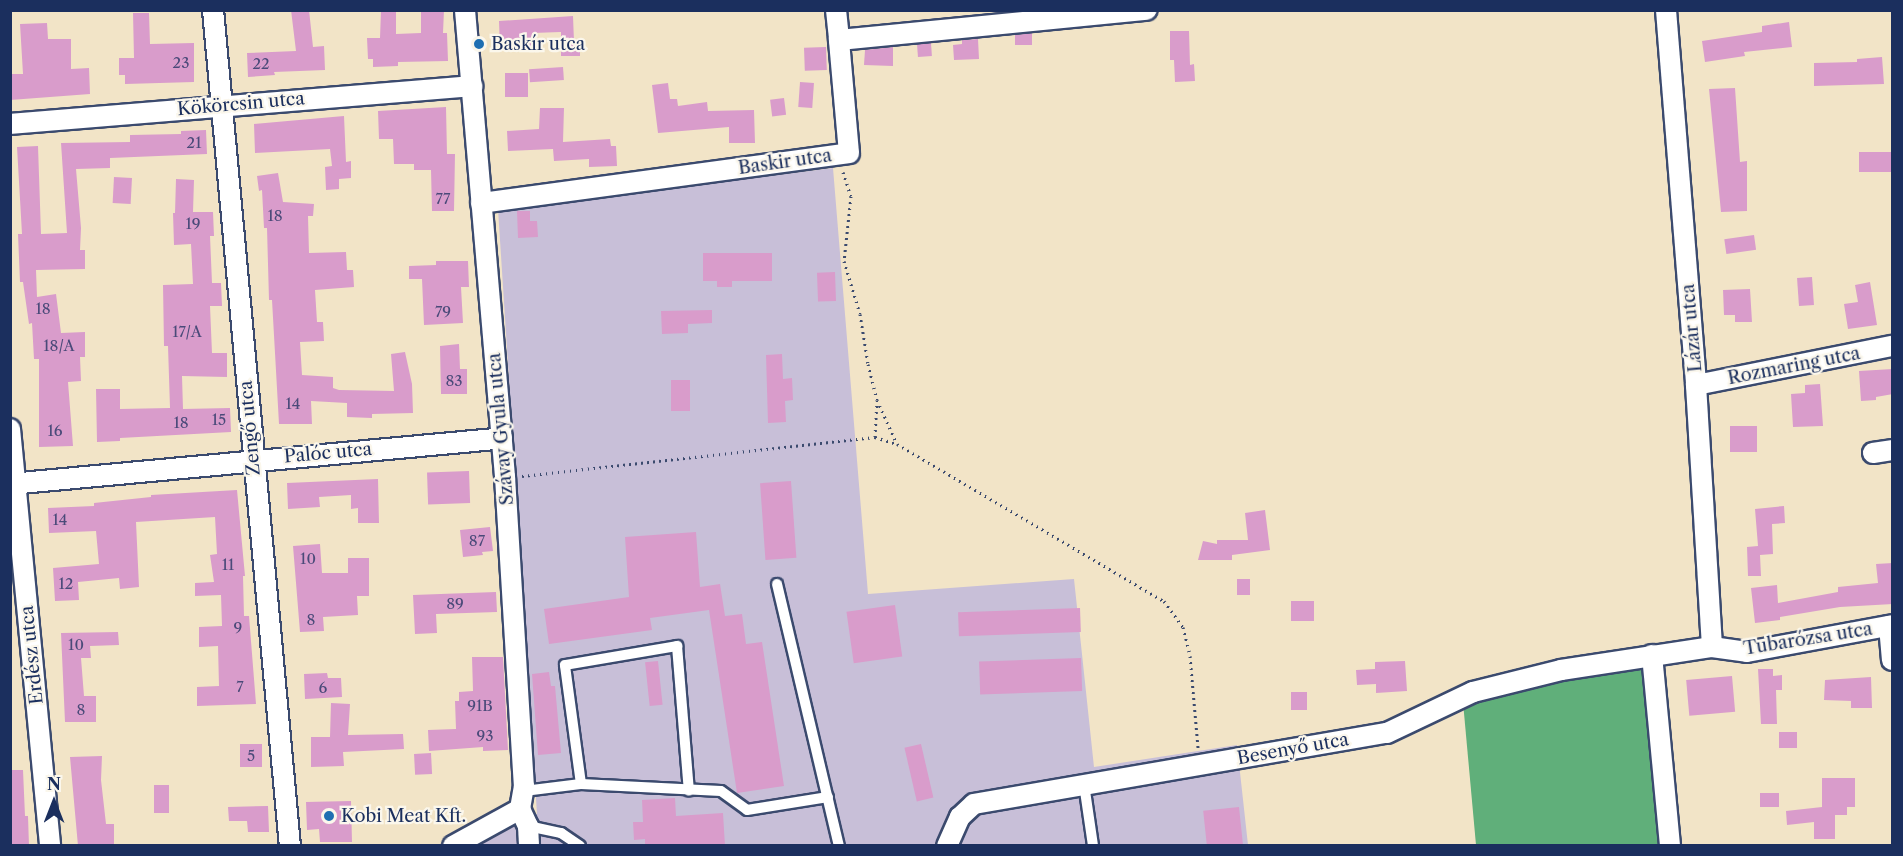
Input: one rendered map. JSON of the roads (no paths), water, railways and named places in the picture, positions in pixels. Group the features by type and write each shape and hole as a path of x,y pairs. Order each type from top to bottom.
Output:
{"street":[{"name":"Zengő utca","path":"213,10 290,846"},
{"name":"Szávay Gyula utca","path":"465,10 505,477 525,818"},
{"path":"836,10 839,40 1147,10"},
{"name":"Lázár utca","path":"1666,10 1696,385 1712,647"},
{"name":"Baskir utca","path":"481,203 849,153 839,40"},
{"name":"Kökörcsin utca","path":"10,124 472,86"},
{"name":"Rozmaring utca","path":"1696,385 1893,346"},
{"name":"Erdész utca","path":"10,429 13,483 50,846"},
{"name":"Palóc utca","path":"13,483 502,438"},
{"path":"1873,453 1893,450"},
{"path":"1891,626 1893,660"},
{"name":"Tubarózsa utca","path":"1652,656 1712,647 1747,652 1891,626"},
{"path":"1652,656 1670,846"},
{"name":"Besenyő utca","path":"947,846 960,816 974,804 1387,733 1473,692 1562,670 1652,656"},
{"path":"453,846 525,818"}],"lane":[{"path":"777,584 839,846"},
{"path":"581,784 565,665 677,646 689,791"},
{"path":"525,818 581,784 721,791 747,810 828,797"},
{"path":"1084,784 1093,846"},
{"path":"525,818 561,833 580,846"}],"place":[{"name":"Baskír utca","path":"479,44"},
{"name":"Kobi Meat Kft.","path":"329,816"}]}
